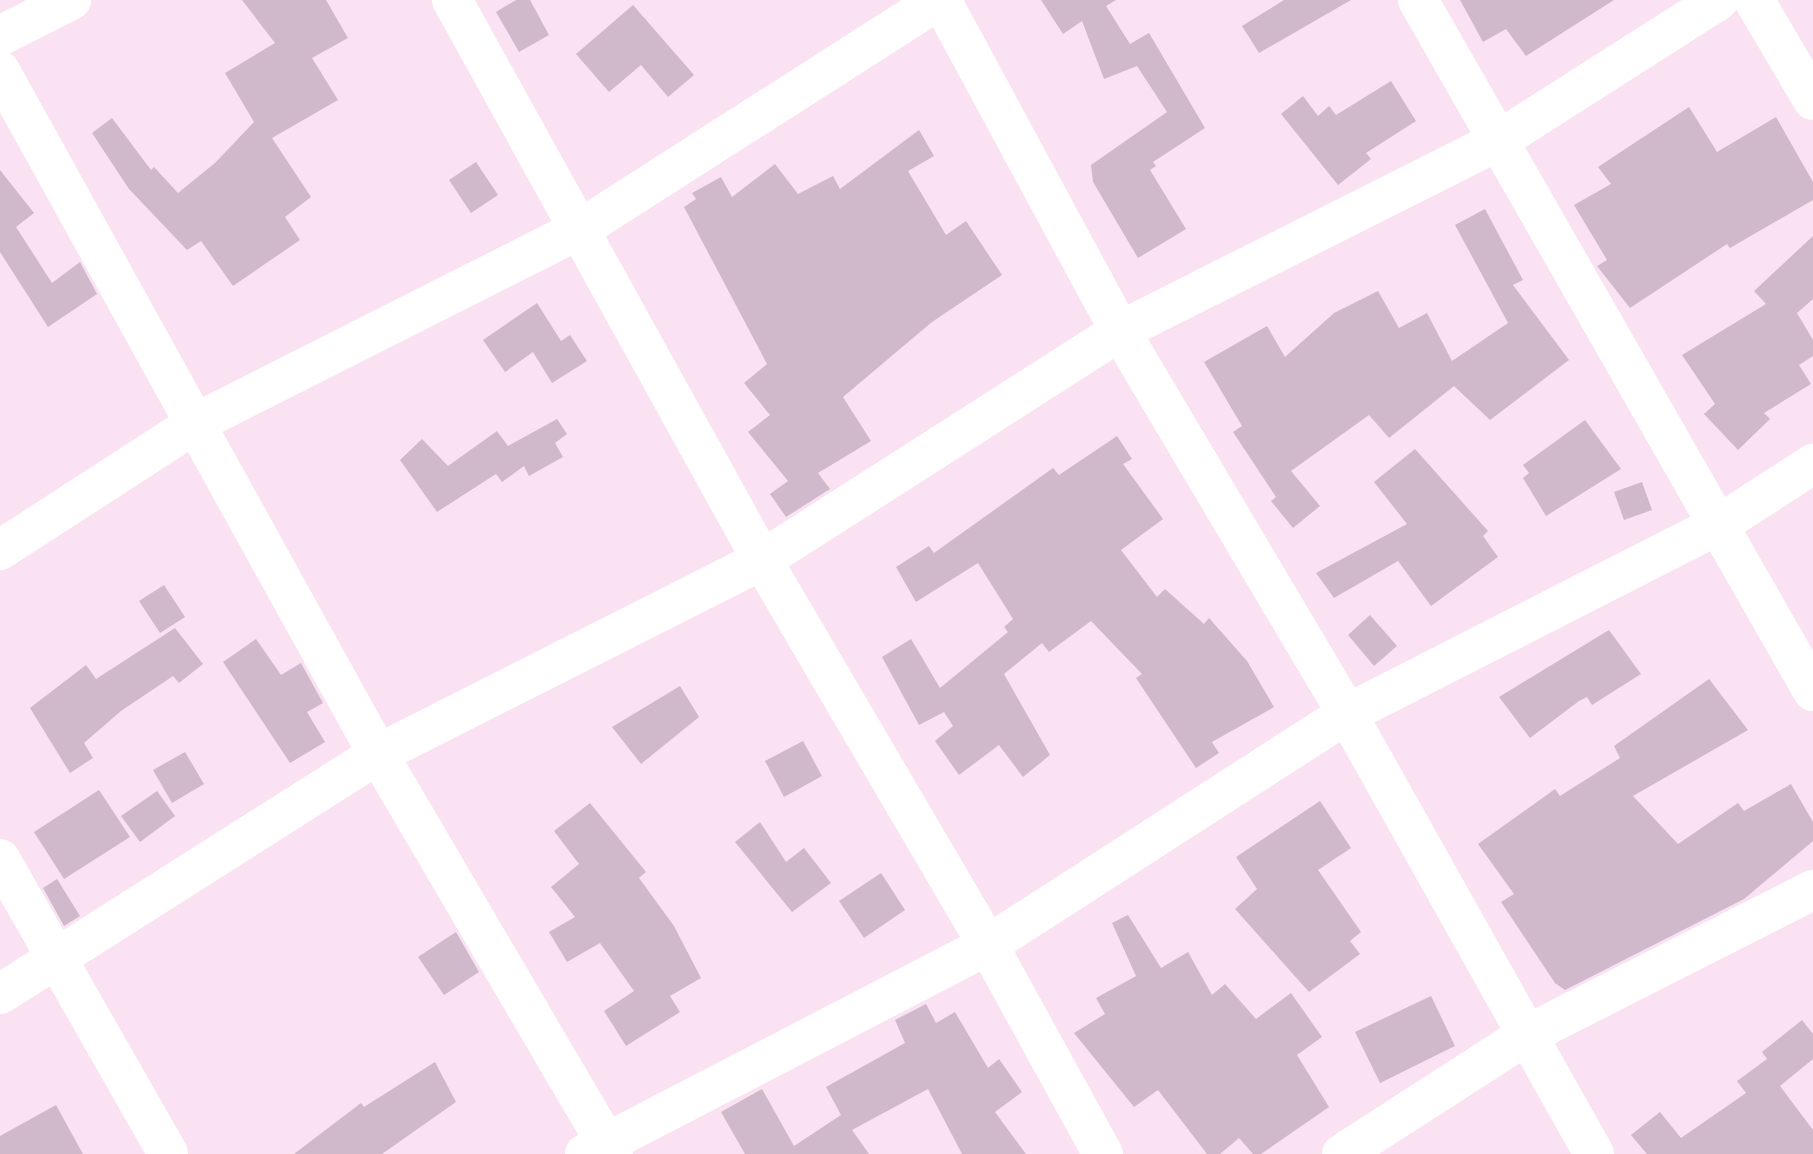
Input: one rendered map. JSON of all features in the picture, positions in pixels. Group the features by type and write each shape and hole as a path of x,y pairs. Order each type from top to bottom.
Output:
{"street":[{"path":"0,36 71,0"},
{"path":"452,0 582,228 762,560 988,945 1103,1154"},
{"path":"0,550 198,422 582,228 940,0 1120,331 1347,714 1525,1036 1594,1154"},
{"path":"1418,0 1496,142 1720,524 1813,691"},
{"path":"0,994 55,962 378,754 762,560 1120,331 1496,142 1719,0"},
{"path":"1754,0 1813,100"},
{"path":"0,71 198,422 378,754 601,1149 988,945 1347,714 1720,524 1813,464"},
{"path":"0,859 55,962 168,1154"},
{"path":"1342,1154 1525,1036 1813,890"}],"building":[{"path":"242,0 326,0 348,38 312,58 338,100 272,138 311,197 285,217 300,240 233,286 201,241 187,250 129,189 92,133 112,118 151,170 154,167 178,193 215,163 254,122 225,73 275,43"},
{"path":"516,0 530,0 549,35 519,52 496,12"},
{"path":"1041,0 1116,0 1106,6 1130,44 1149,33 1205,128 1153,162 1156,166 1150,170 1186,229 1138,258 1093,182 1091,165 1167,112 1137,66 1104,79 1082,21 1063,34"},
{"path":"1284,0 1351,0 1259,53 1242,26"},
{"path":"1460,0 1614,0 1526,56 1506,29 1483,42"},
{"path":"633,5 694,75 668,97 641,65 609,92 576,54"},
{"path":"1391,81 1416,121 1366,153 1371,159 1338,185 1281,114 1303,96 1318,116 1329,106 1336,115"},
{"path":"1689,107 1717,152 1776,117 1813,182 1813,200 1730,248 1727,244 1630,308 1597,266 1607,260 1574,205 1611,184 1598,167"},
{"path":"919,130 934,156 908,171 946,235 966,221 1002,275 932,322 843,397 871,441 818,473 830,489 786,517 770,494 788,481 748,432 770,415 744,383 767,364 684,207 696,199 692,193 721,177 732,197 775,164 798,194 833,176 840,189"},
{"path":"476,162 498,195 471,213 449,180"},
{"path":"0,170 34,213 16,227 52,283 80,262 97,294 48,327 0,252"},
{"path":"1485,209 1523,280 1513,285 1569,360 1490,420 1454,386 1389,438 1369,415 1291,471 1320,506 1293,528 1271,501 1276,497 1233,432 1242,426 1204,362 1267,326 1285,357 1334,313 1378,291 1399,328 1427,313 1452,361 1508,323 1455,225"},
{"path":"1813,236 1813,299 1797,313 1813,340 1813,356 1799,365 1811,384 1764,413 1770,419 1738,450 1704,414 1715,404 1682,355 1766,304 1754,291"},
{"path":"537,303 561,341 570,335 587,361 552,383 533,352 505,372 483,340"},
{"path":"557,419 567,434 555,443 563,457 529,476 524,466 502,482 496,474 437,512 400,460 422,439 448,466 497,431 508,446"},
{"path":"1585,420 1621,469 1546,516 1523,478 1529,473 1523,465"},
{"path":"1117,436 1132,459 1123,464 1163,519 1121,550 1157,597 1165,589 1204,624 1209,618 1247,661 1274,707 1212,742 1219,753 1196,768 1136,678 1142,674 1091,621 1049,652 1042,643 1004,674 1050,755 1023,777 999,745 959,775 935,741 953,726 944,712 919,725 882,657 911,639 940,688 1008,632 1004,627 1013,619 978,563 916,602 896,567 929,546 934,553 1053,468 1059,475"},
{"path":"1415,449 1488,531 1483,536 1498,557 1431,606 1398,561 1334,598 1316,573 1407,524 1374,482"},
{"path":"1642,482 1652,510 1624,520 1614,492"},
{"path":"164,585 185,617 160,633 139,601"},
{"path":"1370,615 1397,646 1374,666 1348,635"},
{"path":"175,628 203,664 179,683 173,676 121,711 84,743 93,758 70,773 30,708 86,665 96,679"},
{"path":"1609,630 1641,674 1592,705 1587,697 1579,701 1530,738 1499,697"},
{"path":"256,639 281,675 301,663 323,703 307,712 325,742 290,763 223,662"},
{"path":"1709,679 1748,730 1633,796 1678,844 1738,803 1744,811 1791,784 1813,822 1813,841 1744,899 1565,990 1555,983 1501,902 1514,894 1478,844 1555,789 1560,796 1620,758 1614,746"},
{"path":"680,686 699,717 641,764 612,727"},
{"path":"803,741 822,776 784,797 765,761"},
{"path":"185,752 204,784 172,803 153,770"},
{"path":"99,790 130,837 64,879 34,832"},
{"path":"157,791 175,816 140,842 121,816"},
{"path":"1320,801 1351,848 1318,870 1361,932 1350,941 1360,954 1309,992 1235,909 1257,889 1236,857"},
{"path":"590,803 646,872 639,878 674,926 701,978 670,996 680,1012 626,1046 604,1011 634,991 600,943 567,962 549,932 575,917 551,887 579,864 554,831"},
{"path":"760,822 786,862 804,848 831,883 792,912 735,842"},
{"path":"881,873 905,910 864,938 839,901"},
{"path":"57,879 80,916 64,926 43,888"},
{"path":"1128,915 1161,968 1188,952 1212,995 1225,984 1256,1019 1291,993 1322,1037 1297,1055 1329,1107 1261,1154 1253,1154 1239,1138 1220,1154 1207,1154 1158,1090 1134,1107 1074,1033 1105,1014 1096,998 1136,976 1112,923"},
{"path":"456,932 479,972 444,995 418,957"},
{"path":"1431,996 1455,1046 1380,1083 1355,1032"},
{"path":"926,1004 936,1023 955,1012 988,1068 999,1059 1022,1092 995,1112 1026,1154 962,1154 928,1089 852,1130 869,1154 745,1154 721,1112 762,1089 794,1146 841,1115 826,1087 905,1043 895,1020"},
{"path":"1802,1020 1813,1034 1813,1059 1780,1086 1813,1130 1813,1154 1647,1154 1631,1135 1660,1112 1681,1138 1746,1093 1737,1081 1767,1059 1762,1052"},
{"path":"435,1062 456,1102 382,1154 294,1154 361,1103 364,1107"},
{"path":"56,1105 83,1154 0,1154 0,1136"}]}
